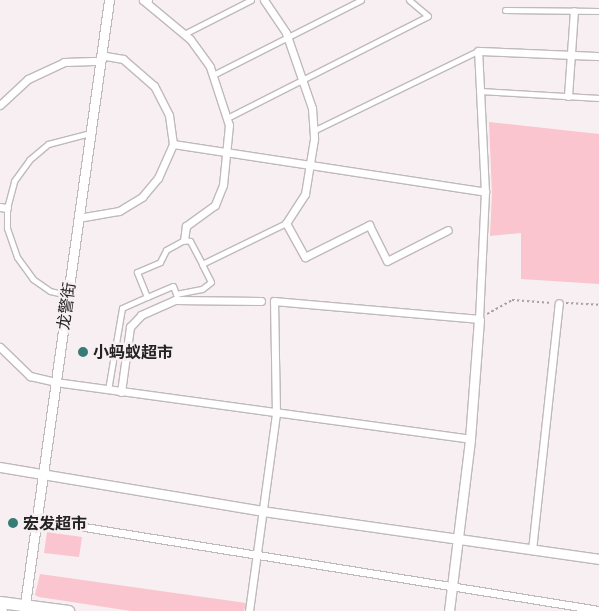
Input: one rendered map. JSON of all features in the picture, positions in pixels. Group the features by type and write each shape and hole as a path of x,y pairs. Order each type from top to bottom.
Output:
{"main road":[{"path":"0,602 23,608 68,611"}],"street":[{"name":"龙警街","path":"23,608 109,0"},
{"path":"148,0 143,0 184,34 213,76 227,118 228,152 223,185 215,205 186,226 184,240"},
{"path":"184,34 251,0"},
{"path":"202,264 286,223 305,194 313,131 312,108 304,79 288,38 264,0"},
{"path":"213,76 361,0"},
{"path":"227,118 428,16 409,0"},
{"path":"505,10 599,11"},
{"path":"568,96 574,11"},
{"path":"313,131 478,51 599,56"},
{"path":"449,611 470,439 479,319 485,192 478,51"},
{"path":"0,105 28,79 64,62 101,58 123,60 154,86 170,115 173,144 158,178 142,197 119,211 78,218"},
{"path":"480,91 599,98"},
{"path":"67,295 50,291 33,279 17,257 7,228 4,207 14,181 29,160 48,144 90,133"},
{"path":"173,144 485,192"},
{"path":"286,223 305,257 369,225 387,261 448,230"},
{"path":"108,390 122,308 173,286 176,294 202,289 211,282 190,241 184,240 166,250 160,262 137,272 147,297"},
{"path":"121,392 130,327 141,314 175,300 261,301"},
{"path":"249,611 276,414 274,300 479,319"},
{"path":"532,550 559,303"},
{"path":"0,347 30,376 55,382 276,414 470,439"},
{"path":"0,466 262,511 599,559"},
{"path":"35,519 599,610"}],"path":[{"path":"479,319 512,300 599,305"}],"shaded area":[{"path":"489,122 599,134 599,284 521,279 521,233 490,236 492,194"},
{"path":"47,532 82,537 79,557 44,553"},
{"path":"40,574 246,603 244,611 131,611 39,597 35,595"}],"place":[{"name":"小蚂蚁超市","path":"83,352"},
{"name":"宏发超市","path":"13,523"}]}
